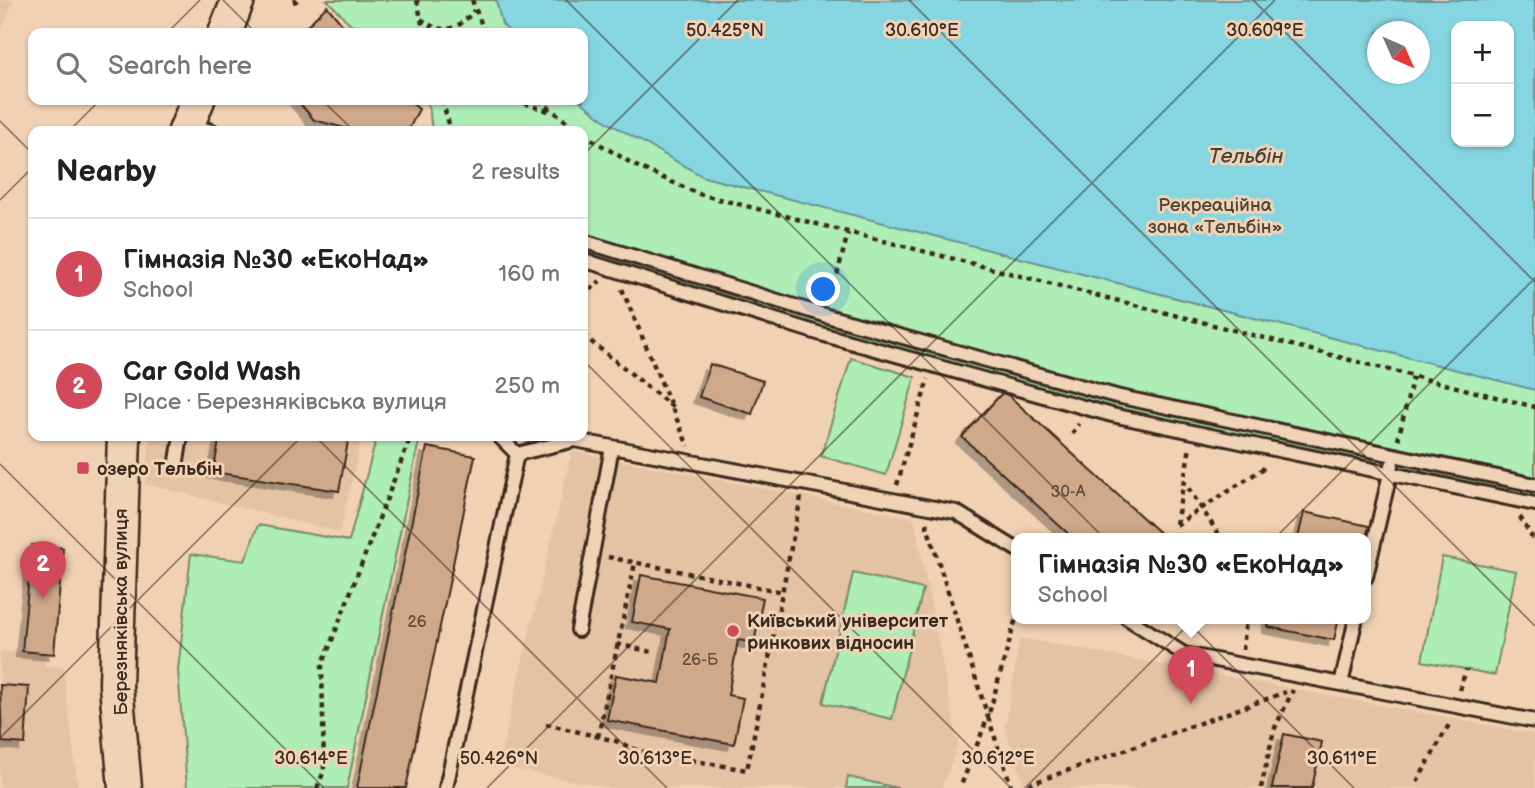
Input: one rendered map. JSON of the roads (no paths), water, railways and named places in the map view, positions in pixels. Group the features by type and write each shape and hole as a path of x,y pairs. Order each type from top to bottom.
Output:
{"street":[{"path":"227,28 238,0"},
{"name":"Березняківська вулиця","path":"124,441 116,685 125,788"}],"lane":[{"path":"588,243 827,316 1116,396 1535,485"},
{"path":"588,262 821,334 1112,415 1535,504"},
{"path":"177,461 180,441"},
{"path":"504,441 517,454"},
{"path":"517,454 571,441"},
{"path":"580,441 956,512 1011,546"},
{"path":"578,630 612,447"},
{"path":"446,788 517,454"},
{"path":"1371,555 1394,455"},
{"path":"1136,624 1184,654 1535,721"},
{"path":"1341,684 1355,624"}],"water":[{"name":"Тельбін","path":"496,0 1535,0 1535,390 704,177 607,122 585,105 588,105 588,28 506,28"}],"place":[{"name":"озеро Тельбін","path":"83,468"},
{"name":"Car Gold Wash","path":"43,599"},
{"name":"Київський університет ринкових відносин","path":"733,631"},
{"name":"Гімназія №30 «ЕкоНад»","path":"1191,704"}],"park label":[{"name":"Рекреаційна зона «Тельбін»","path":"1215,215"}]}
